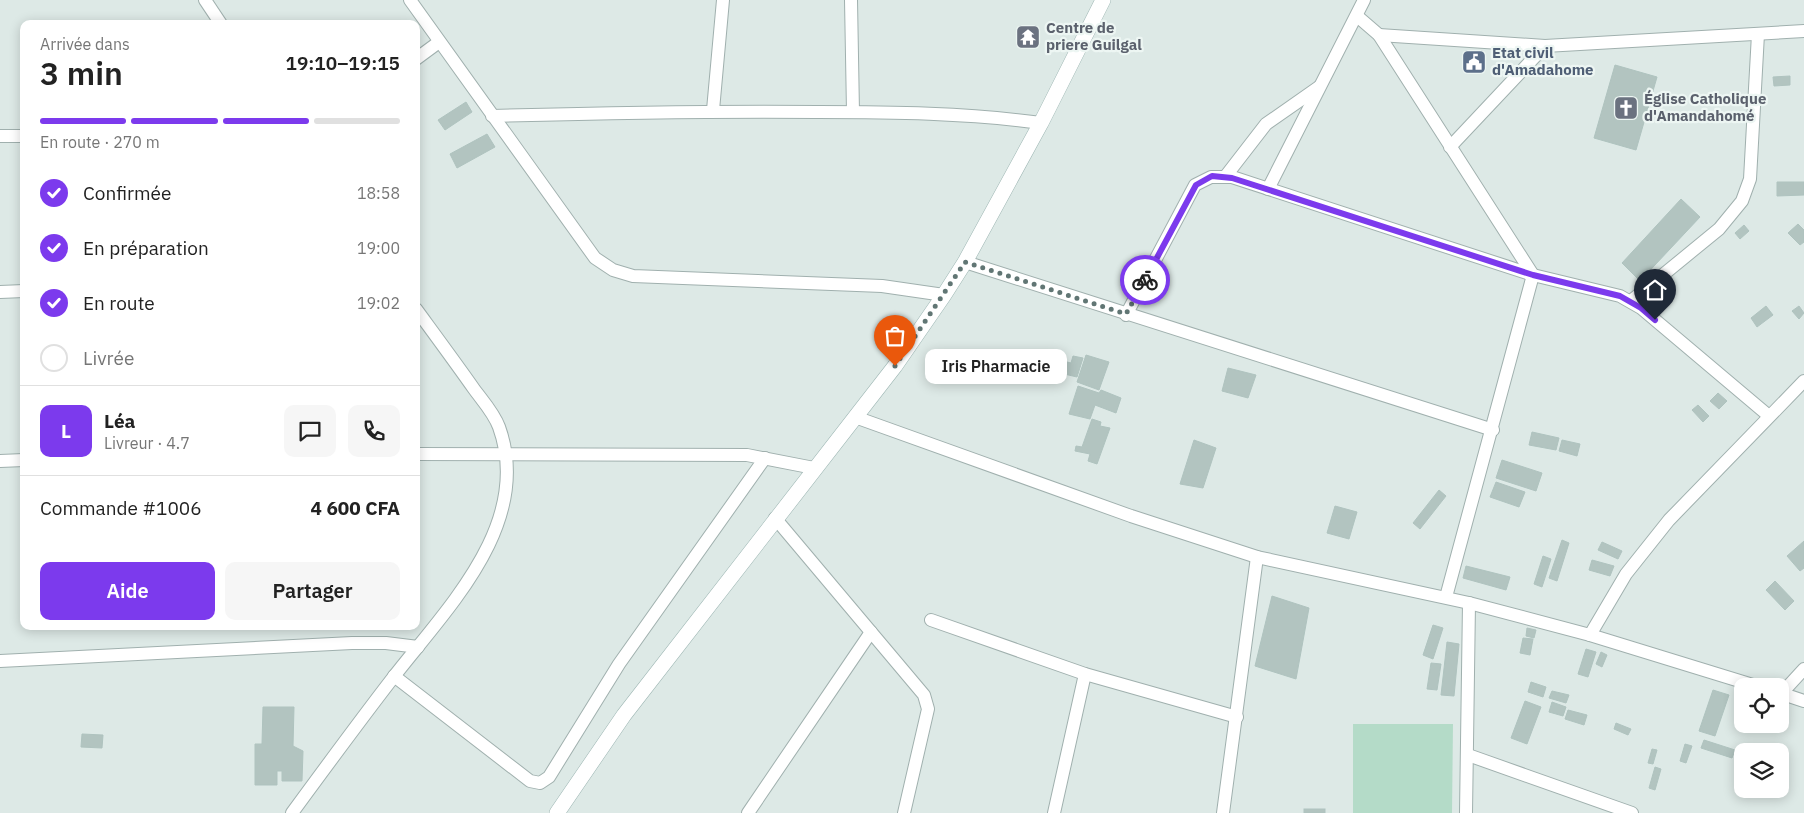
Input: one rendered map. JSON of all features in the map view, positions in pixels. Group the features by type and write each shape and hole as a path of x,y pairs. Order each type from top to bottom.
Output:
{"street":[{"path":"205,0 218,20"},
{"path":"410,0 594,258 613,270 633,276 882,286 944,295"},
{"path":"713,110 723,0"},
{"path":"851,0 853,112"},
{"path":"557,813 624,716 775,518 895,366 944,295 965,262 1041,123 1103,0"},
{"path":"1268,189 1364,0"},
{"path":"1357,16 1379,35 1533,275 1493,430 1446,597"},
{"path":"1379,35 1546,46 1804,31"},
{"path":"1631,302 1719,229 1742,201 1750,179 1758,34"},
{"path":"420,56 439,42"},
{"path":"1450,148 1546,46"},
{"path":"1225,177 1266,124 1321,86"},
{"path":"492,116 713,110 989,116 1041,123"},
{"path":"0,136 20,136"},
{"path":"1126,314 1196,185 1212,176 1225,177 1268,189 1533,275 1620,296 1631,302 1768,416"},
{"path":"965,262 1493,430"},
{"path":"0,292 20,291"},
{"path":"292,813 394,676 457,596 480,561 494,535 503,505 506,454 498,425 420,315"},
{"path":"1590,635 1626,574 1669,520 1804,381"},
{"path":"855,417 1131,516 1257,557 1446,597 1590,635 1734,679"},
{"path":"420,454 747,455 814,468"},
{"path":"394,676 530,781 540,782 548,777 619,664 765,458"},
{"path":"0,460 20,460"},
{"path":"775,518 924,695 928,709 904,813"},
{"path":"1223,813 1257,557"},
{"path":"1466,813 1469,603"},
{"path":"931,620 1085,674 1237,717"},
{"path":"748,813 872,632"},
{"path":"0,661 352,643 386,642 418,647"},
{"path":"1789,685 1804,669"},
{"path":"1054,813 1085,674"},
{"path":"1789,696 1804,701"},
{"path":"1468,755 1632,813"}],"green space":[{"path":"1353,724 1453,724 1452,813 1353,813"}],"building":[{"name":"Église Catholique d'Amandahomé","path":"1615,65 1657,77 1636,150 1594,138"},
{"path":"1790,76 1790,85 1774,86 1773,77"},
{"path":"466,102 472,112 445,130 438,120"},
{"path":"487,134 495,147 457,168 450,154"},
{"path":"1777,182 1804,182 1804,195 1777,196"},
{"path":"1681,199 1700,217 1640,281 1622,263"},
{"path":"1798,224 1804,230 1804,242 1800,245 1788,233"},
{"path":"1744,225 1749,231 1740,239 1735,233"},
{"path":"1766,306 1773,315 1757,327 1751,318"},
{"path":"1799,306 1804,313 1799,319 1792,311"},
{"path":"1086,355 1109,362 1099,390 1077,382"},
{"path":"1073,356 1083,358 1077,377 1060,373 1063,361 1071,363"},
{"path":"1228,368 1256,375 1248,398 1222,391"},
{"path":"1078,386 1099,393 1101,390 1121,398 1116,413 1095,405 1090,419 1069,414"},
{"path":"1718,393 1727,401 1719,409 1710,401"},
{"path":"1698,405 1709,416 1703,422 1692,410"},
{"path":"1092,419 1101,422 1100,426 1110,428 1097,464 1088,461 1090,454 1075,451 1076,446 1082,447"},
{"path":"1532,432 1559,438 1556,450 1529,445"},
{"path":"1194,440 1216,448 1203,488 1180,484"},
{"path":"1562,440 1580,444 1577,456 1559,451"},
{"path":"1502,460 1542,473 1536,491 1496,478"},
{"path":"1496,482 1525,492 1519,507 1490,497"},
{"path":"1439,490 1446,496 1420,529 1413,523"},
{"path":"1335,506 1357,512 1349,539 1327,533"},
{"path":"1562,540 1569,543 1557,581 1549,578"},
{"path":"1804,541 1804,568 1800,571 1787,556"},
{"path":"1602,542 1622,551 1618,559 1598,550"},
{"path":"1543,556 1551,559 1542,587 1534,584"},
{"path":"1592,560 1614,566 1610,576 1589,570"},
{"path":"1466,566 1510,577 1506,590 1463,578"},
{"path":"1775,581 1794,601 1785,610 1766,590"},
{"path":"1272,596 1309,608 1296,679 1255,666"},
{"path":"1433,625 1443,628 1433,659 1423,655"},
{"path":"1527,628 1536,630 1534,638 1526,636"},
{"path":"1523,638 1533,639 1530,655 1520,653"},
{"path":"1447,642 1459,644 1454,696 1441,695"},
{"path":"1586,649 1596,652 1588,677 1578,674"},
{"path":"1601,652 1607,655 1602,667 1596,664"},
{"path":"1431,663 1441,664 1437,690 1427,689"},
{"path":"1531,682 1546,687 1543,697 1528,692"},
{"path":"1713,690 1729,695 1715,736 1699,731"},
{"path":"1552,691 1569,695 1566,703 1549,698"},
{"path":"1525,701 1541,707 1527,744 1511,738"},
{"path":"1552,702 1566,707 1563,716 1549,712"},
{"path":"263,707 294,707 293,746 303,751 302,781 282,781 282,771 277,771 277,785 255,785 255,744 262,744"},
{"path":"1568,710 1587,715 1584,725 1565,719"},
{"path":"1616,723 1631,729 1628,735 1614,729"},
{"path":"82,734 103,735 102,748 81,747"},
{"path":"1704,740 1734,750 1734,753 1732,758 1701,748"},
{"path":"1685,744 1692,746 1686,763 1680,761"},
{"path":"1652,749 1657,750 1653,764 1648,763"},
{"path":"1655,767 1661,769 1655,790 1649,788"},
{"path":"1304,809 1325,809 1325,813 1304,813"}],"way so far":[{"path":"895,366 965,262 1126,314 1145,280"}],"place":[{"name":"Centre de priere Guilgal","path":"1028,37"},
{"name":"Etat civil d'Amadahome","path":"1474,62"},
{"name":"Église Catholique d'Amandahomé","path":"1626,108"},
{"name":"Iris Pharmacie","path":"895,366"}],"route":[{"path":"1145,280 1196,185 1212,176 1232,178 1533,275 1620,296 1641,308 1655,320"}]}
